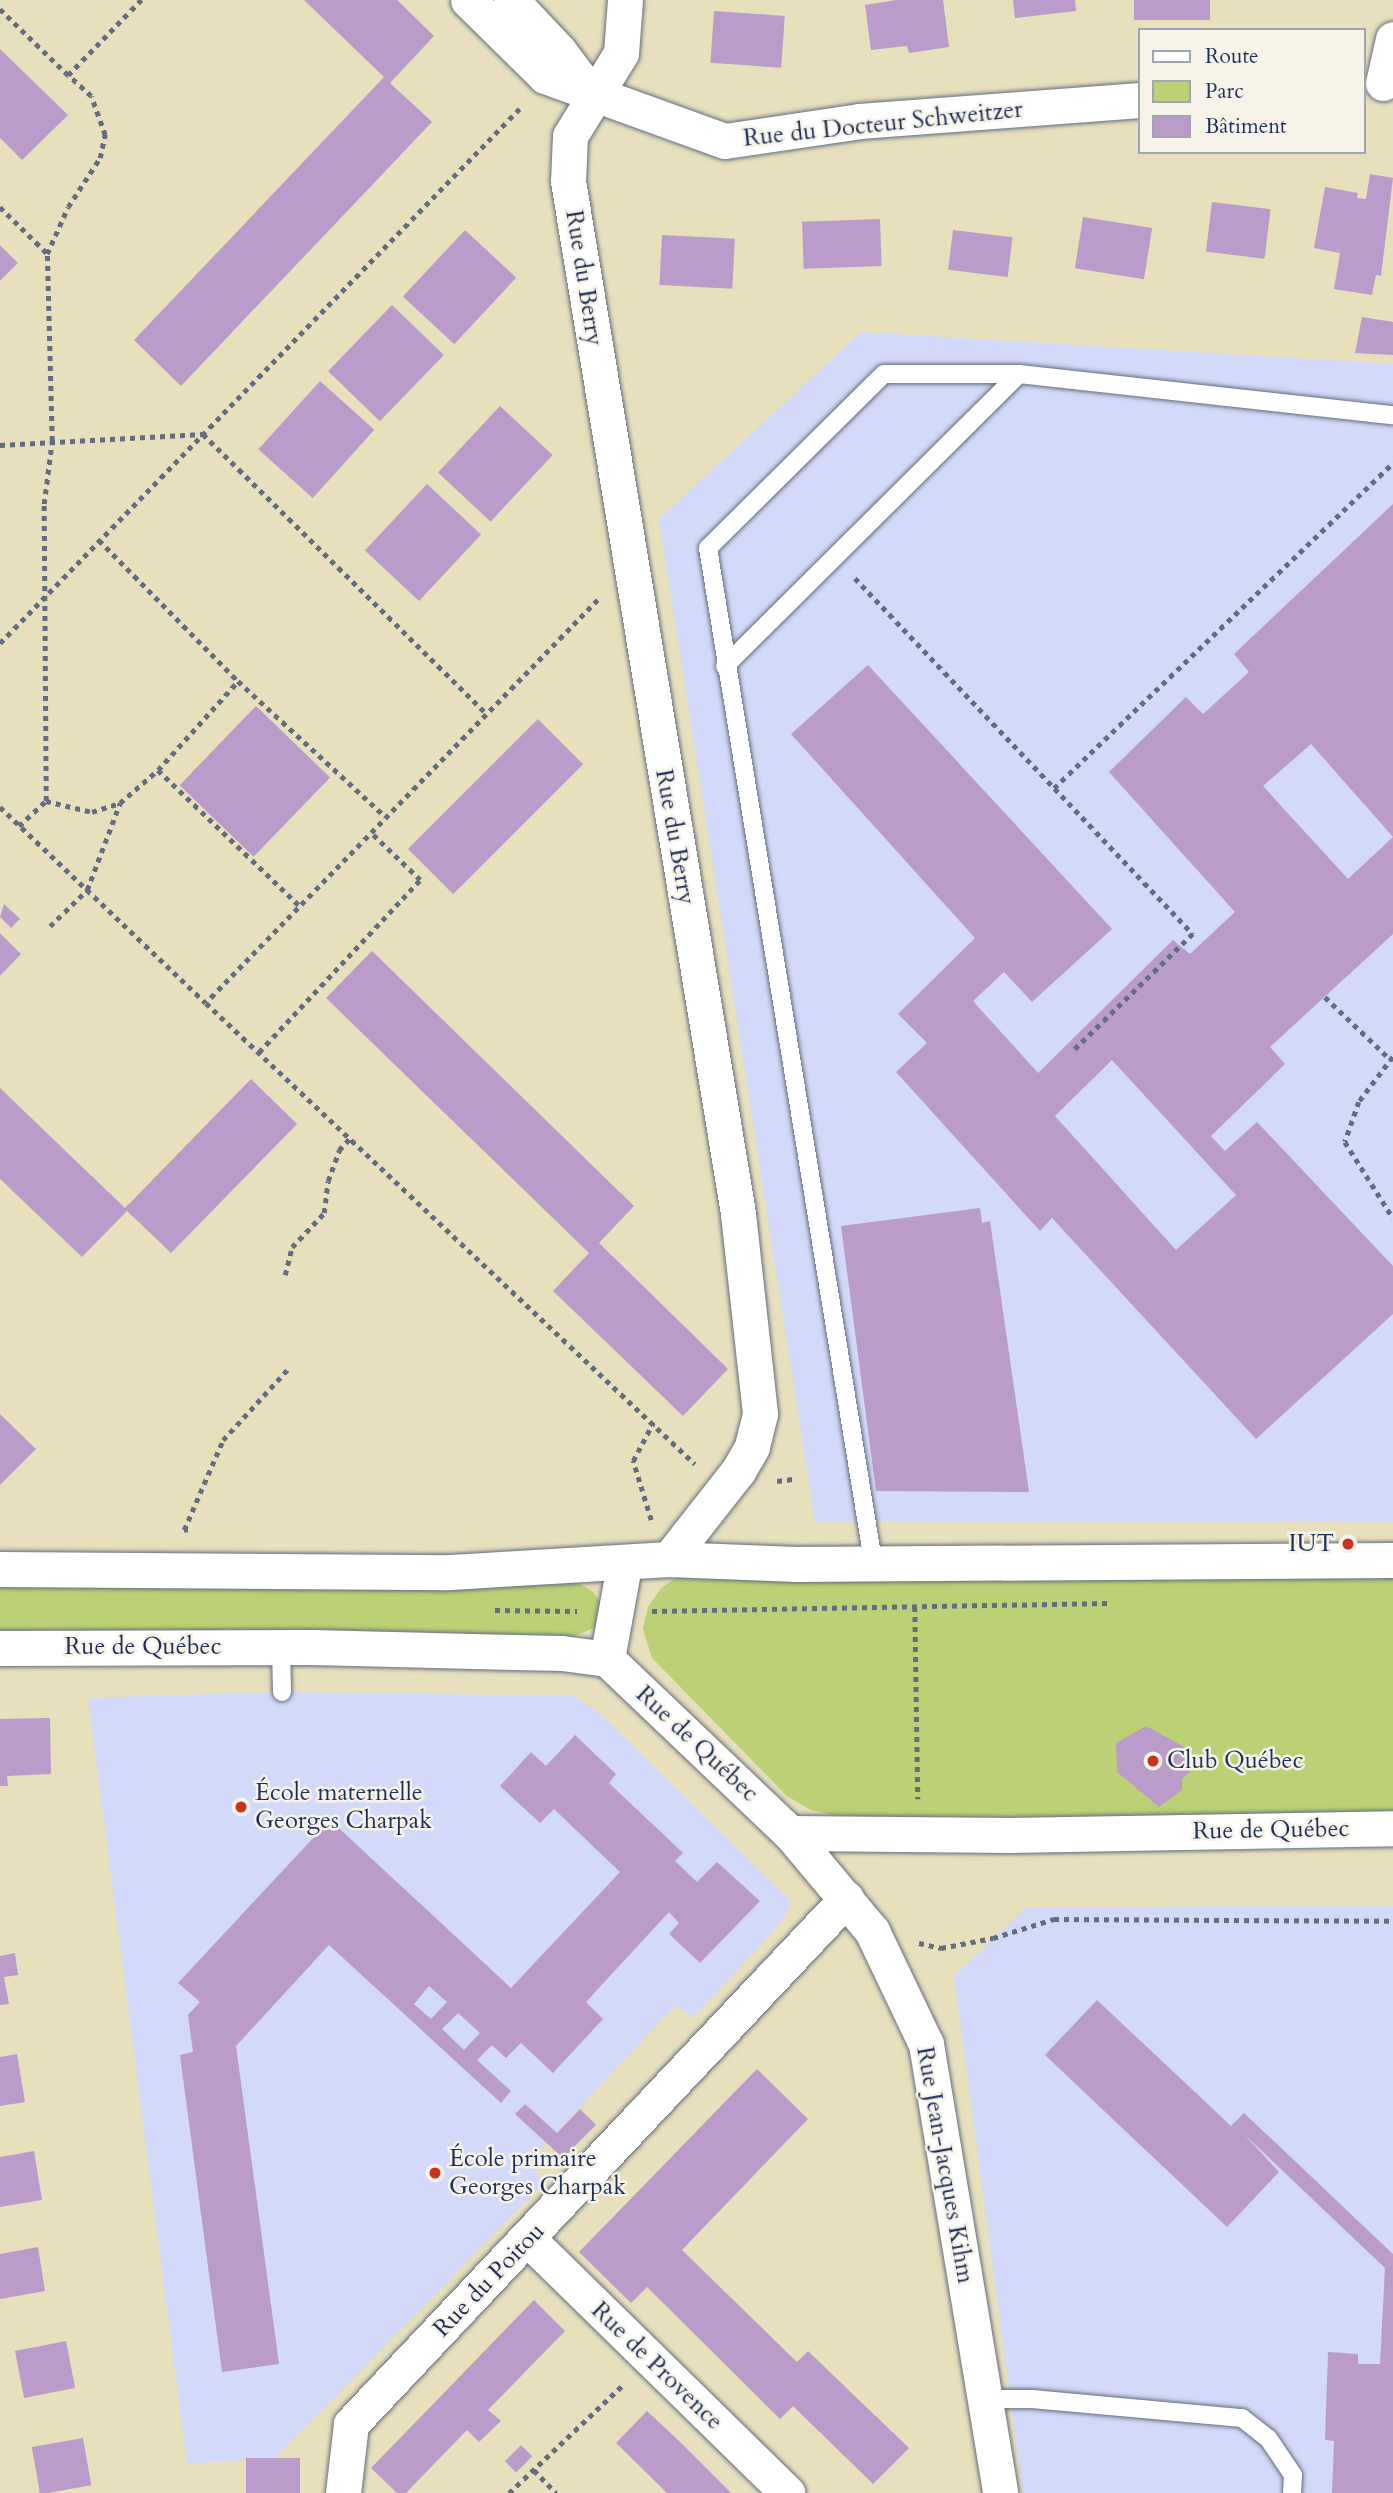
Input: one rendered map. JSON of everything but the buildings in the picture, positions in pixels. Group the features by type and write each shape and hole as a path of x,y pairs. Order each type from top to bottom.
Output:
{"street":[{"name":"Rue du Docteur Schweitzer","path":"468,0 545,76 725,141 860,121 1138,100"},
{"path":"511,0 592,95"},
{"name":"Rue du Berry","path":"625,0 621,52 592,95 570,136 568,181 738,1214 760,1414 752,1447 738,1471 662,1544"},
{"path":"1380,84 1393,39"},
{"path":"0,1569 450,1572 624,1565 662,1544 873,1561 1393,1560"},
{"path":"607,1659 624,1565"},
{"name":"Rue de Québec","path":"0,1648 281,1647 562,1653 607,1659 790,1833 918,1835 1393,1828"},
{"name":"Rue Jean-Jacques Kihm","path":"790,1833 872,1931 926,2045 1000,2493"},
{"name":"Rue du Poitou","path":"343,2493 351,2424 846,1899"},
{"name":"Rue de Provence","path":"528,2239 787,2493"}],"lane":[{"path":"873,1561 725,666 708,548 884,374 1019,374 1393,415"},
{"path":"725,666 1019,374"},
{"path":"281,1647 282,1692"},
{"path":"985,2399 1032,2399 1242,2418 1268,2438 1293,2475 1292,2493"}],"path":[{"path":"68,75 141,0"},
{"path":"0,9 91,96 105,135 100,158 68,207 47,254 52,441 44,504 47,593 46,801 19,826"},
{"path":"0,643 533,94"},
{"path":"0,207 47,254"},
{"path":"0,445 204,434 486,713"},
{"path":"1055,788 1393,463"},
{"path":"99,540 238,681 385,816"},
{"path":"835,557 1193,934 1073,1051"},
{"path":"206,1003 385,816 611,587 635,587"},
{"path":"46,801 92,812 120,803 158,770 238,681"},
{"path":"158,770 299,905"},
{"path":"50,926 87,890 120,803"},
{"path":"0,807 699,1468"},
{"path":"259,1052 420,880 370,832"},
{"path":"1325,997 1392,1058 1359,1102 1345,1142 1393,1218"},
{"path":"285,1275 292,1247 324,1213 328,1181 339,1150 350,1138"},
{"path":"197,1531 184,1530 223,1440 290,1367"},
{"path":"653,1423 634,1461 662,1544"},
{"path":"480,1610 617,1611 1122,1602"},
{"path":"915,1607 918,1835"},
{"path":"872,1931 941,1948 993,1938 1054,1919 1393,1921"},
{"path":"510,2493 650,2359"},
{"path":"534,2470 556,2493"}],"shaded area":[{"path":"861,332 1393,364 1393,1522 815,1522 659,519"},
{"path":"282,1692 573,1696 597,1711 791,1901 784,1919 693,2018 676,2005 547,2142 528,2163 545,2182 275,2458 187,2464 88,1698"},
{"path":"1393,1906 1393,2493 1023,2493 954,1976 1027,1907"}],"green space":[{"path":"1393,1573 1393,1816 842,1817 811,1810 787,1796 652,1658 643,1629 648,1607 661,1588 679,1576"},
{"path":"528,1581 578,1583 592,1591 601,1602 596,1627 570,1638 0,1638 0,1585"}],"place":[{"name":"IUT","path":"1348,1544"},
{"name":"Club Québec","path":"1153,1761"},
{"name":"École maternelle Georges Charpak","path":"241,1807"},
{"name":"École primaire Georges Charpak","path":"435,2173"}]}
